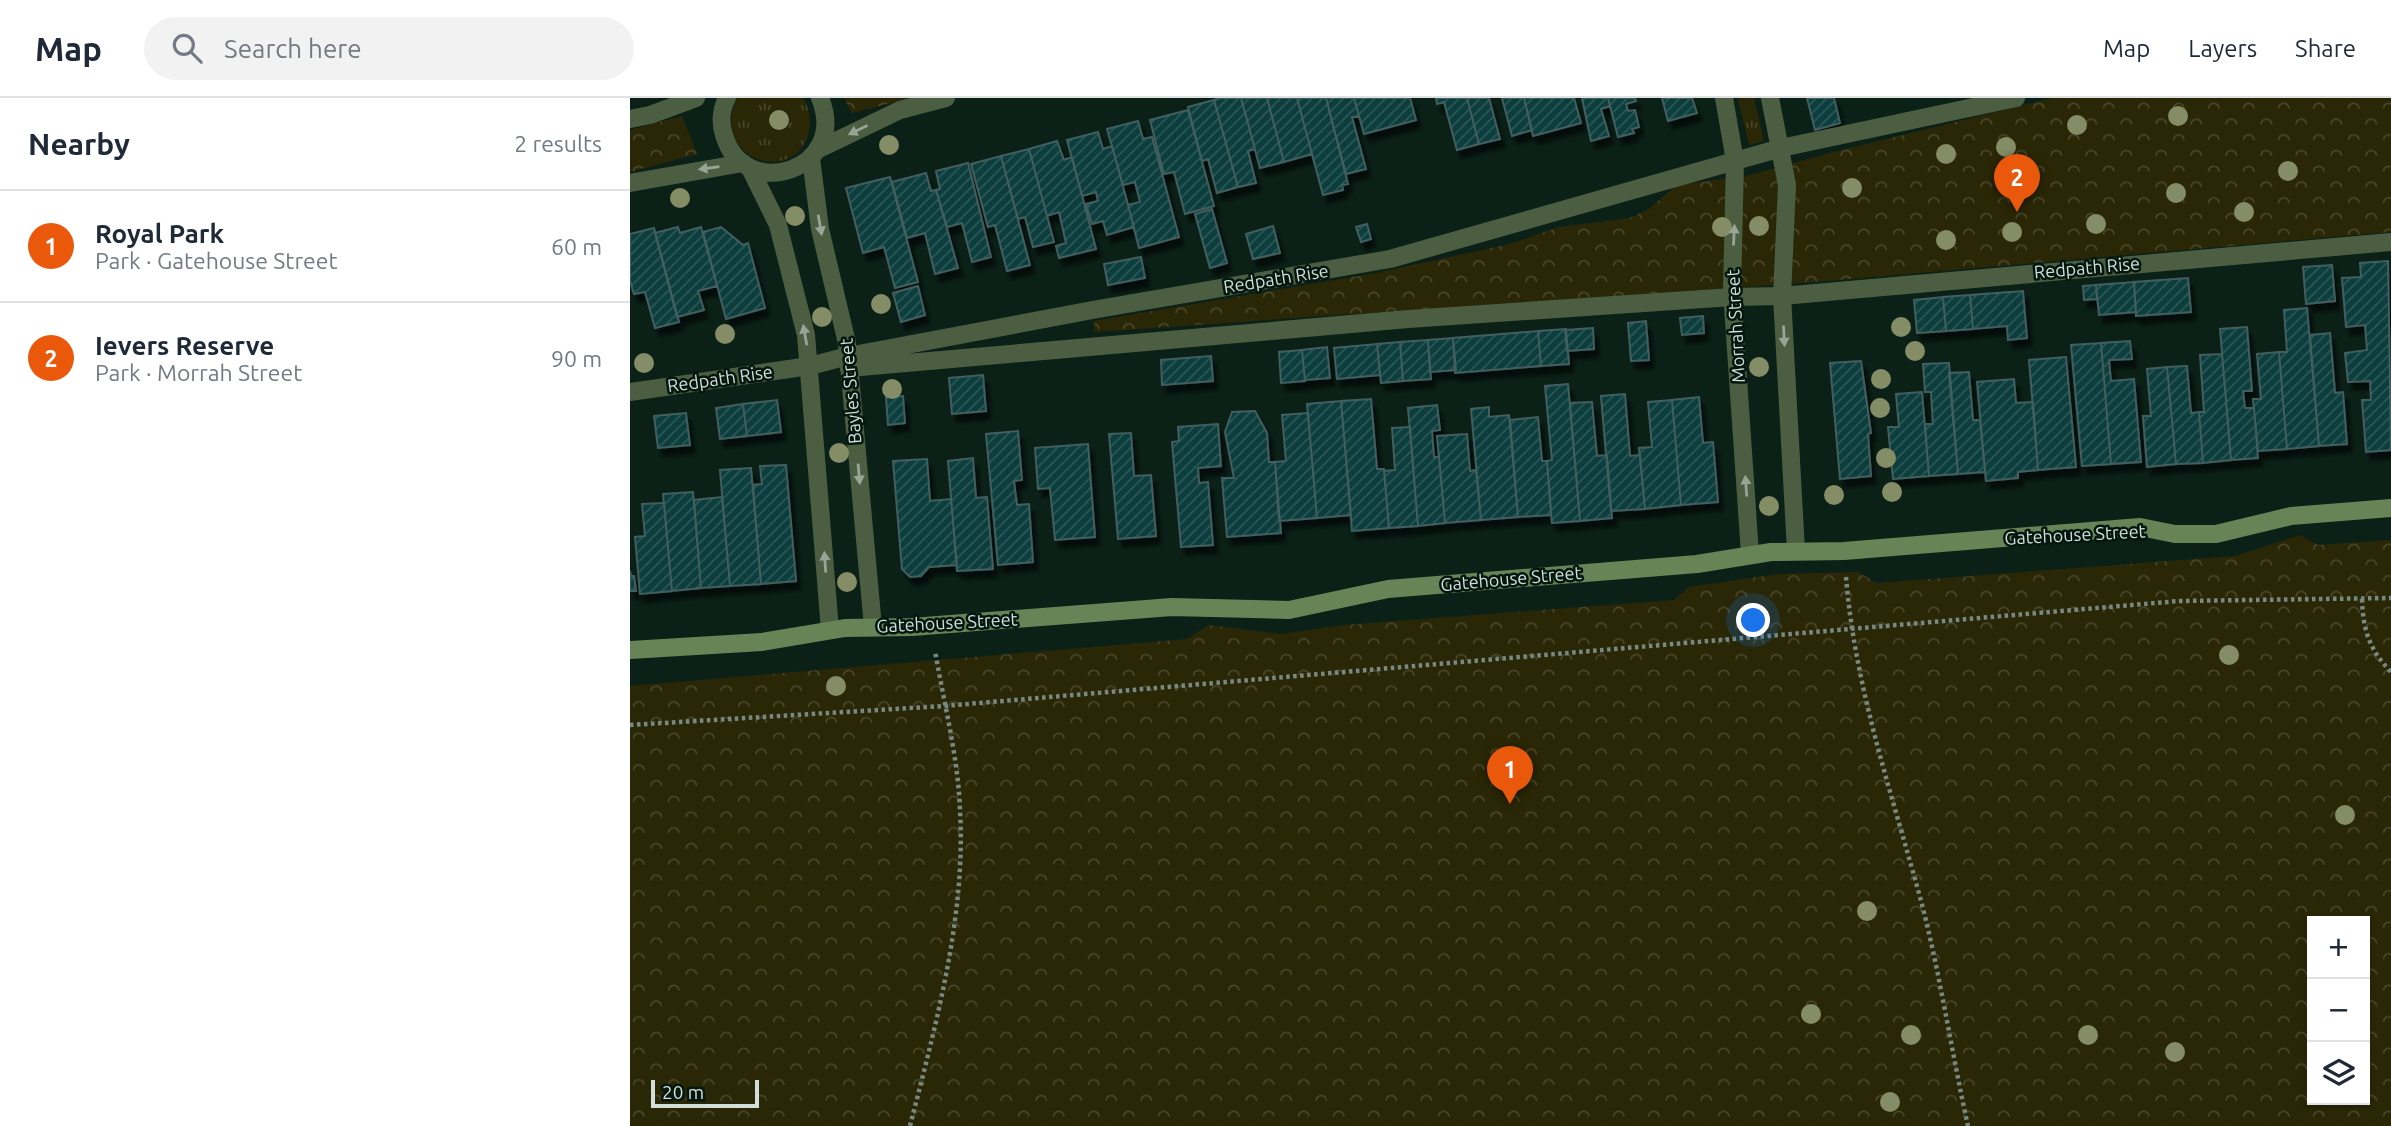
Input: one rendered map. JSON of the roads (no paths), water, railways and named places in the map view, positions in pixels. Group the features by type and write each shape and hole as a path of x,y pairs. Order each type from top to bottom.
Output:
{"street":[{"path":"631,117 650,115 696,98"},
{"path":"727,98 722,130 733,154 747,165 766,173 783,172 798,167 814,154 900,110 946,98"},
{"name":"Bayles Street","path":"820,98 826,123 814,154 820,229 844,320 873,627"},
{"name":"Morrah Street","path":"1724,98 1735,161 1732,297 1750,554"},
{"path":"1770,98 1781,148 1787,196 1783,296 1796,551"},
{"path":"1781,148 2016,98"},
{"name":"Redpath Rise","path":"849,362 1098,309 1380,261 1781,148"},
{"path":"630,183 747,165"},
{"path":"747,165 778,225 806,335 830,630"},
{"name":"Redpath Rise","path":"630,392 849,362 1408,319 1732,297 1783,296 2391,242"},
{"name":"Gatehouse Street","path":"630,650 762,642 830,630 930,626 1172,607 1289,610 1388,589 1697,564 1750,554 1843,551 2140,527 2175,534 2216,534 2291,516 2391,508"}],"place":[{"name":"Ievers Reserve","path":"2017,212"},
{"name":"Royal Park","path":"1510,804"}]}
